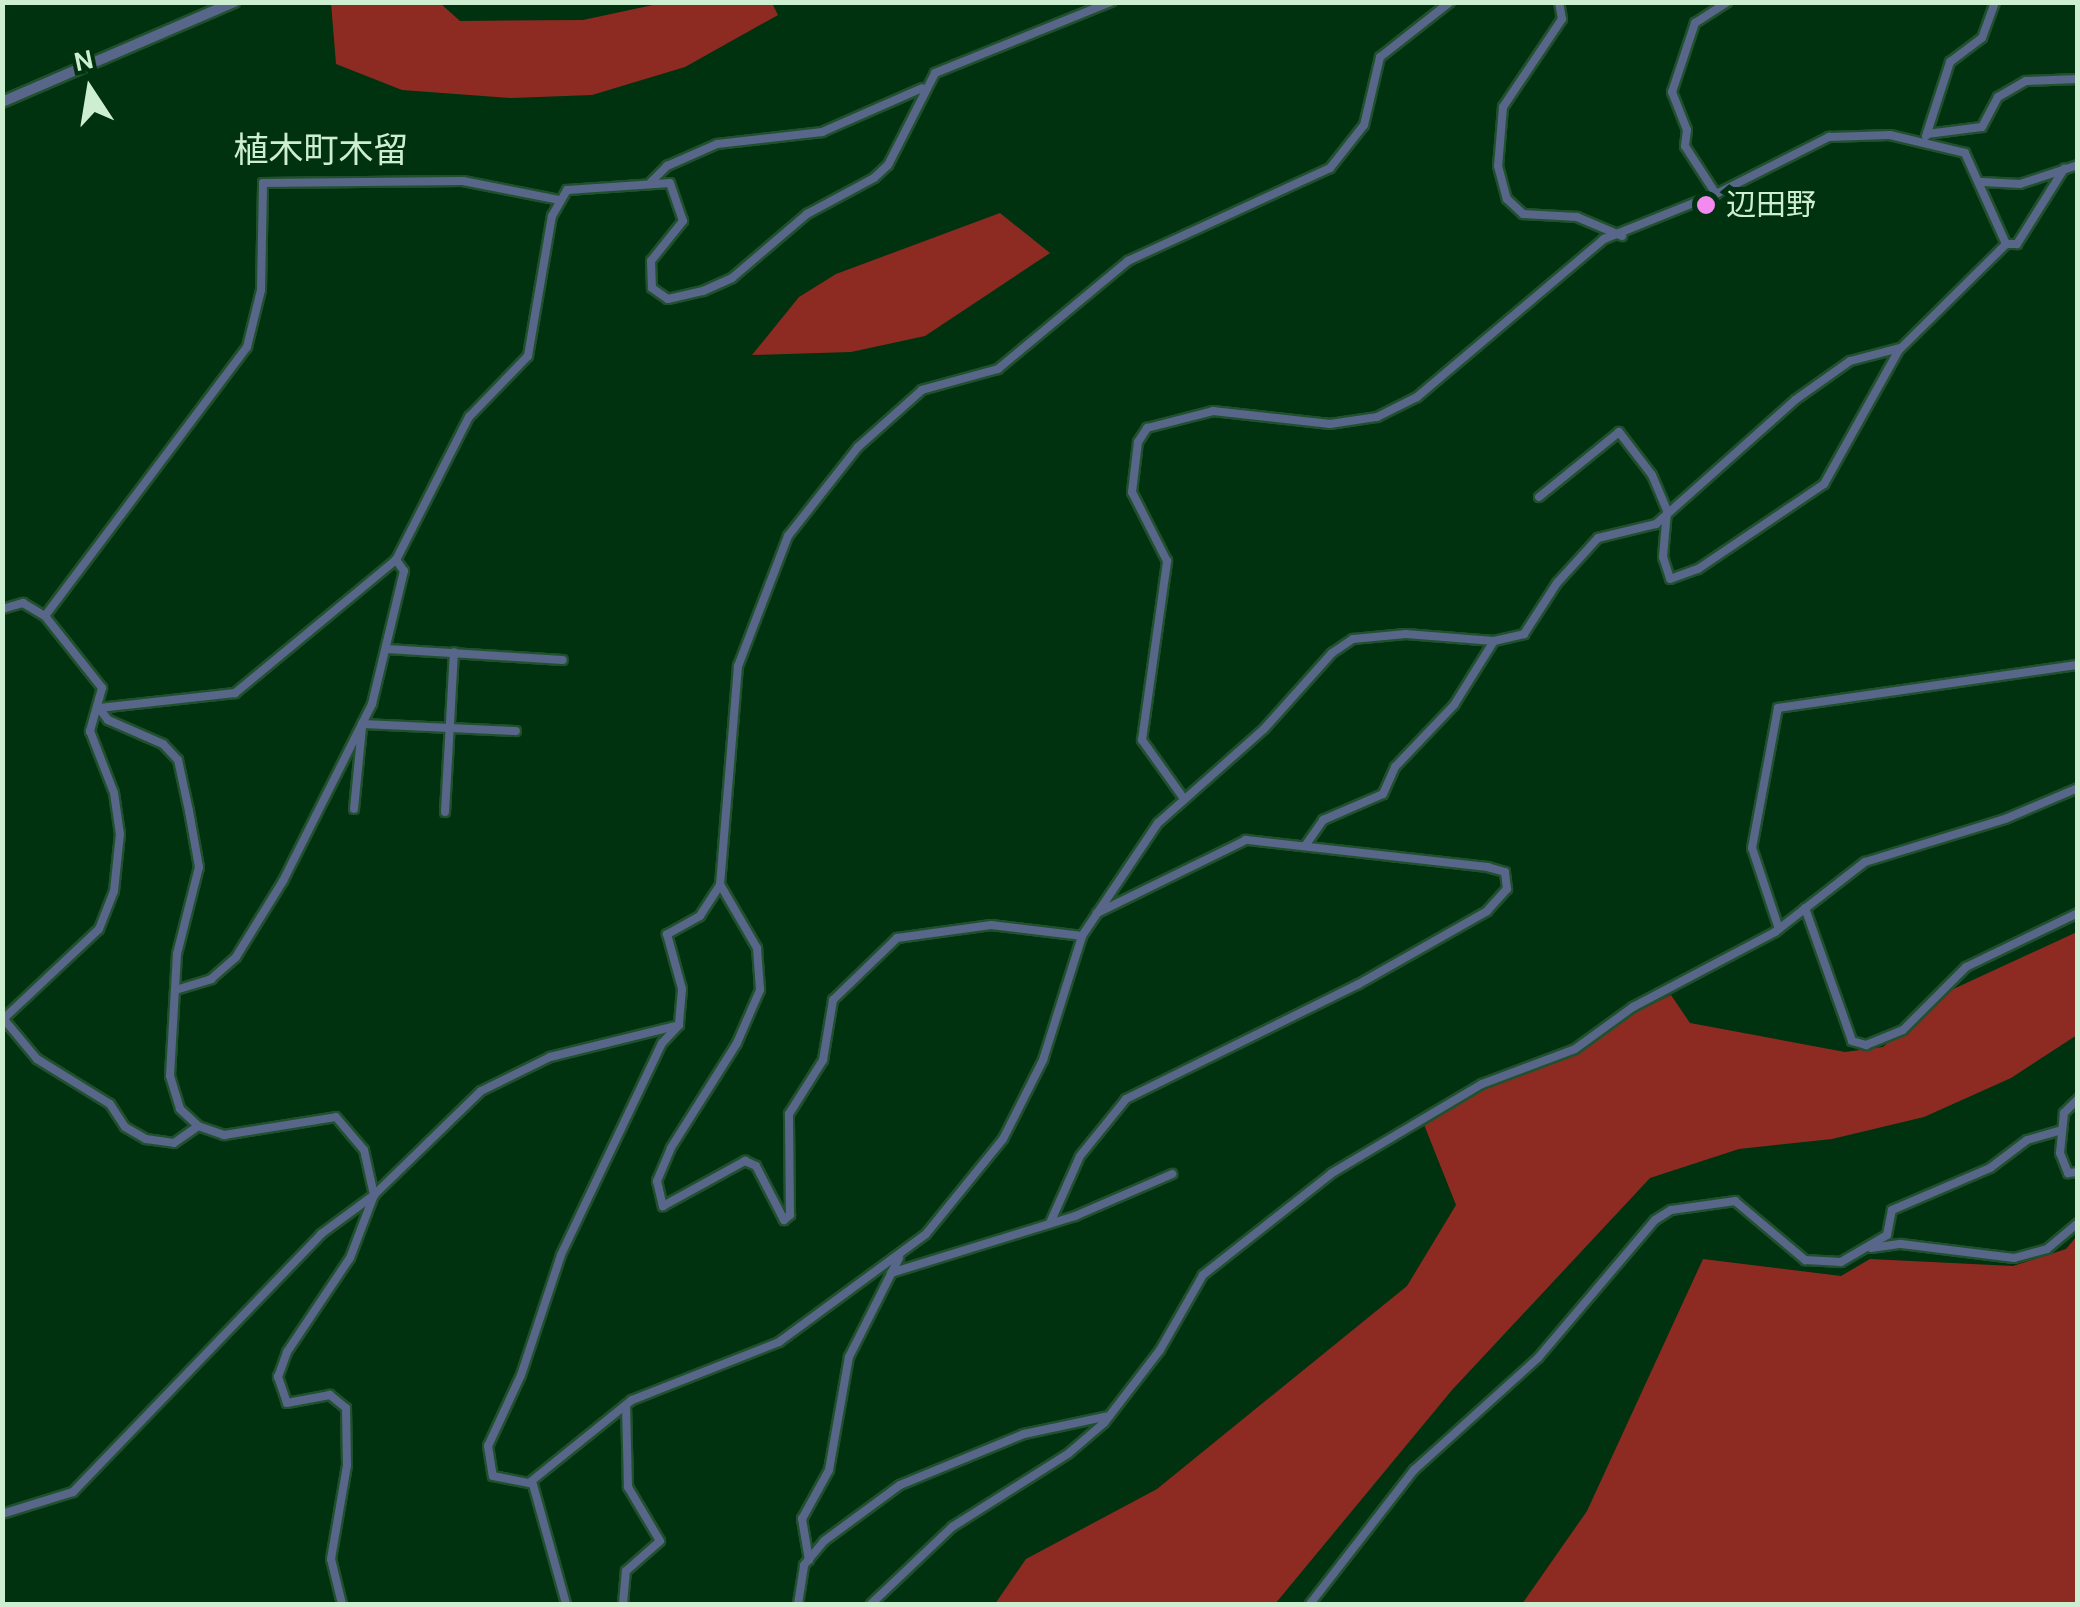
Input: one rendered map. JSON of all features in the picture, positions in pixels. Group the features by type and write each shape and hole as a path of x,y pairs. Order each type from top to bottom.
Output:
{"street":[{"path":"2,102 234,2"},
{"path":"650,182 667,166 717,144 822,132 922,88 950,64 1111,2"},
{"path":"1450,2 1380,57 1364,124 1330,168 1108,273 1024,353 998,368 922,390 828,483 775,560 738,666 720,885 700,916 667,934 682,989 680,1025 662,1043 561,1256 521,1375 488,1446 493,1476 513,1485 532,1480 626,1405 779,1342 860,1277 902,1254 926,1234 1003,1139 1043,1060 1082,936 1097,912 1182,796 1264,729 1332,653 1353,639 1406,634 1494,642 1524,634 1557,583 1598,538 1647,528 1668,516 1752,434 1808,390 1858,357 1900,348"},
{"path":"1559,2 1562,19 1503,108 1503,183 1512,209 1523,214 1576,218 1622,236"},
{"path":"1716,194 1685,146 1687,130 1672,92 1695,23 1727,2"},
{"path":"1926,138 1950,62 1982,38 1995,2"},
{"path":"1182,796 1142,740 1167,560 1132,492 1141,434 1159,420 1212,411 1330,424 1378,417 1417,397 1604,239 1622,236 1716,194 1829,138 1926,138 1982,127 1998,98 2026,81 2078,79"},
{"path":"99,708 235,694 396,560 470,417 528,356 560,200 567,190 670,183 683,221 651,261 652,288 668,299 703,291 732,278 808,214 874,178 888,165 922,88"},
{"path":"1926,138 1965,152 1982,182 2006,244"},
{"path":"1982,182 2020,184 2078,165"},
{"path":"1539,497 1618,432 1652,475 1668,516 1663,557 1670,579 1698,569 1814,493 1900,348 2006,244 2018,244 2064,168"},
{"path":"44,616 247,347 260,290 263,183 462,181 560,200"},
{"path":"178,989 218,975 245,946 362,724 387,648 404,572 396,560"},
{"path":"2,609 23,603 44,616 102,688 90,730 114,794 120,834 114,891 82,951 3,1019 38,1059 110,1104 125,1127 146,1139 174,1143 198,1126"},
{"path":"1305,846 1323,820 1383,794 1396,767 1454,705 1494,642"},
{"path":"387,648 563,660"},
{"path":"445,812 454,652"},
{"path":"1779,929 1752,848 1778,708 2078,665"},
{"path":"99,708 108,720 163,744 178,760 199,867 182,918 170,1076 180,1109 198,1126 245,1134 334,1116 364,1150 374,1195 350,1258 286,1352 278,1377 287,1403 330,1395 346,1408 349,1447 332,1558 342,1604"},
{"path":"362,724 516,731"},
{"path":"354,809 362,724"},
{"path":"871,1604 952,1526 1069,1453 1109,1416 1160,1350 1203,1275 1258,1225 1465,1093 1575,1049 1633,1007 1779,929 1865,862 2006,819 2078,788"},
{"path":"1050,1223 1080,1156 1126,1099 1357,986 1487,911 1507,889 1505,872 1488,866 1246,840 1097,912"},
{"path":"720,885 756,948 760,990 737,1043 671,1148 657,1182 663,1206 746,1161 756,1166 784,1220 790,1215 789,1114 823,1060 833,1000 897,938 991,925 1082,936"},
{"path":"1805,908 1852,1041 1866,1045 1903,1030 1966,967 2078,913"},
{"path":"2,1514 73,1492 320,1234 374,1195 481,1091 550,1057 680,1025"},
{"path":"2078,1099 2066,1109 2061,1130 2062,1164 2078,1172"},
{"path":"1310,1604 1414,1470 1538,1358 1655,1220 1671,1210 1735,1200 1753,1209 1805,1260 1840,1262 1867,1250 1887,1235 1892,1210 1990,1168 2027,1140 2061,1130"},
{"path":"891,1273 1050,1223 1172,1174"},
{"path":"1867,1250 1901,1244 2014,1258 2056,1244 2078,1223"},
{"path":"798,1604 809,1560 802,1520 828,1470 849,1357 902,1254"},
{"path":"623,1604 626,1570 660,1541 628,1486 626,1405"},
{"path":"809,1560 858,1512 933,1467 1070,1420 1109,1416"},
{"path":"532,1480 566,1604"}],"shaded area":[{"path":"667,2 772,3 778,15 685,67 592,95 511,98 402,90 336,64 331,3 440,3 460,21 583,20"},
{"path":"1000,213 1050,253 925,336 851,352 752,355 799,297 836,274"},
{"path":"2077,932 2077,1035 2011,1078 1924,1117 1832,1139 1739,1149 1650,1178 1452,1390 1275,1604 995,1604 1026,1559 1157,1489 1407,1286 1456,1205 1421,1117 1671,995 1690,1023 1845,1052 1883,1047 1949,991"},
{"path":"2077,1236 2077,1604 1522,1604 1587,1511 1703,1259 1841,1276 1870,1259 2013,1266 2066,1249"}],"place":[{"name":"辺田野","path":"1706,205"}],"district":[{"name":"植木町木留","path":"321,151"}]}
